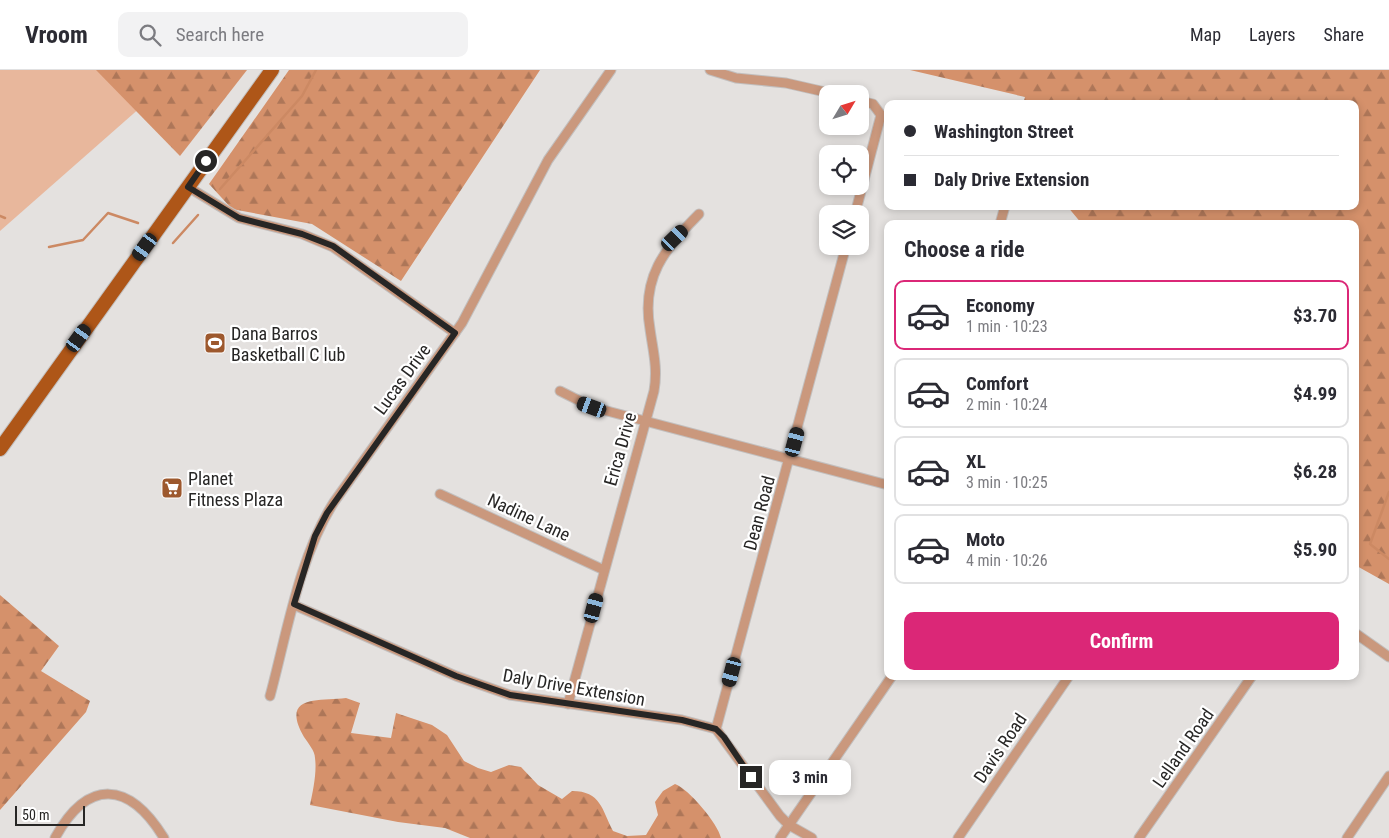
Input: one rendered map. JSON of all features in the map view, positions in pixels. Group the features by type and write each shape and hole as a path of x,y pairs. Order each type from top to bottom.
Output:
{"main road":[{"path":"0,448 272,70"}],"street":[{"name":"Lucas Drive","path":"270,696 294,604 315,536 327,513 455,333 478,297 548,160 611,70"},
{"path":"710,70 736,78 786,83 819,91"},
{"path":"858,205 884,117 873,104 869,103"},
{"path":"188,187 239,218 302,234 333,246 455,333"},
{"name":"Erica Drive","path":"568,704 656,377 657,364 647,312 650,285 666,249 699,214"},
{"name":"Dean Road","path":"716,729 790,460 844,255"},
{"path":"560,391 592,407 884,484"},
{"name":"Nadine Lane","path":"440,494 604,570"},
{"name":"Daly Drive Extension","path":"294,604 474,683 528,699 682,720 716,729"},
{"path":"1359,636 1389,657"},
{"path":"780,838 889,680"},
{"name":"Davis Road","path":"958,838 1065,680"},
{"name":"Lelland Road","path":"1139,838 1249,680"},
{"path":"716,729 724,737 770,804 789,825 812,838"},
{"path":"1347,838 1389,776"},
{"path":"55,838 78,806 91,797 107,794 116,795 133,802 155,823 164,838"}],"shaded area":[{"path":"0,70 183,70 0,231"}],"green space":[{"path":"96,70 247,70 180,156"},
{"path":"289,70 540,70 401,281 312,224 232,209 209,184"},
{"path":"910,70 1389,70 1389,584 1359,567 1359,220 1079,220 1070,210 1359,210 1359,100 1024,100 1025,97"},
{"path":"0,595 59,646 41,671 90,701 86,712 0,810"},
{"path":"346,698 360,703 351,733 391,738 396,713 432,725 447,735 464,761 478,768 491,772 509,765 521,767 538,785 562,799 572,791 589,794 595,798 603,809 613,831 627,836 646,835 658,815 655,802 663,791 675,784 688,793 702,808 715,824 721,838 470,838 445,828 398,822 310,805 315,775 315,755 304,737 296,714 299,707 306,703"}],"waterway":[{"path":"220,189 302,96 316,70"},
{"path":"49,247 83,240 108,213 138,223"},
{"path":"173,243 198,215"},
{"path":"0,216 5,218"},
{"path":"1389,492 1370,544 1389,559"}],"place":[{"name":"Dana Barros Basketball C lub","path":"215,343"},
{"name":"Planet Fitness Plaza","path":"172,488"}],"route":[{"path":"206,161 188,187 204,199 239,218 256,224 302,234 333,246 455,333 327,513 315,536 294,604 456,676 510,695 697,722 716,729 724,737 751,777"}]}
